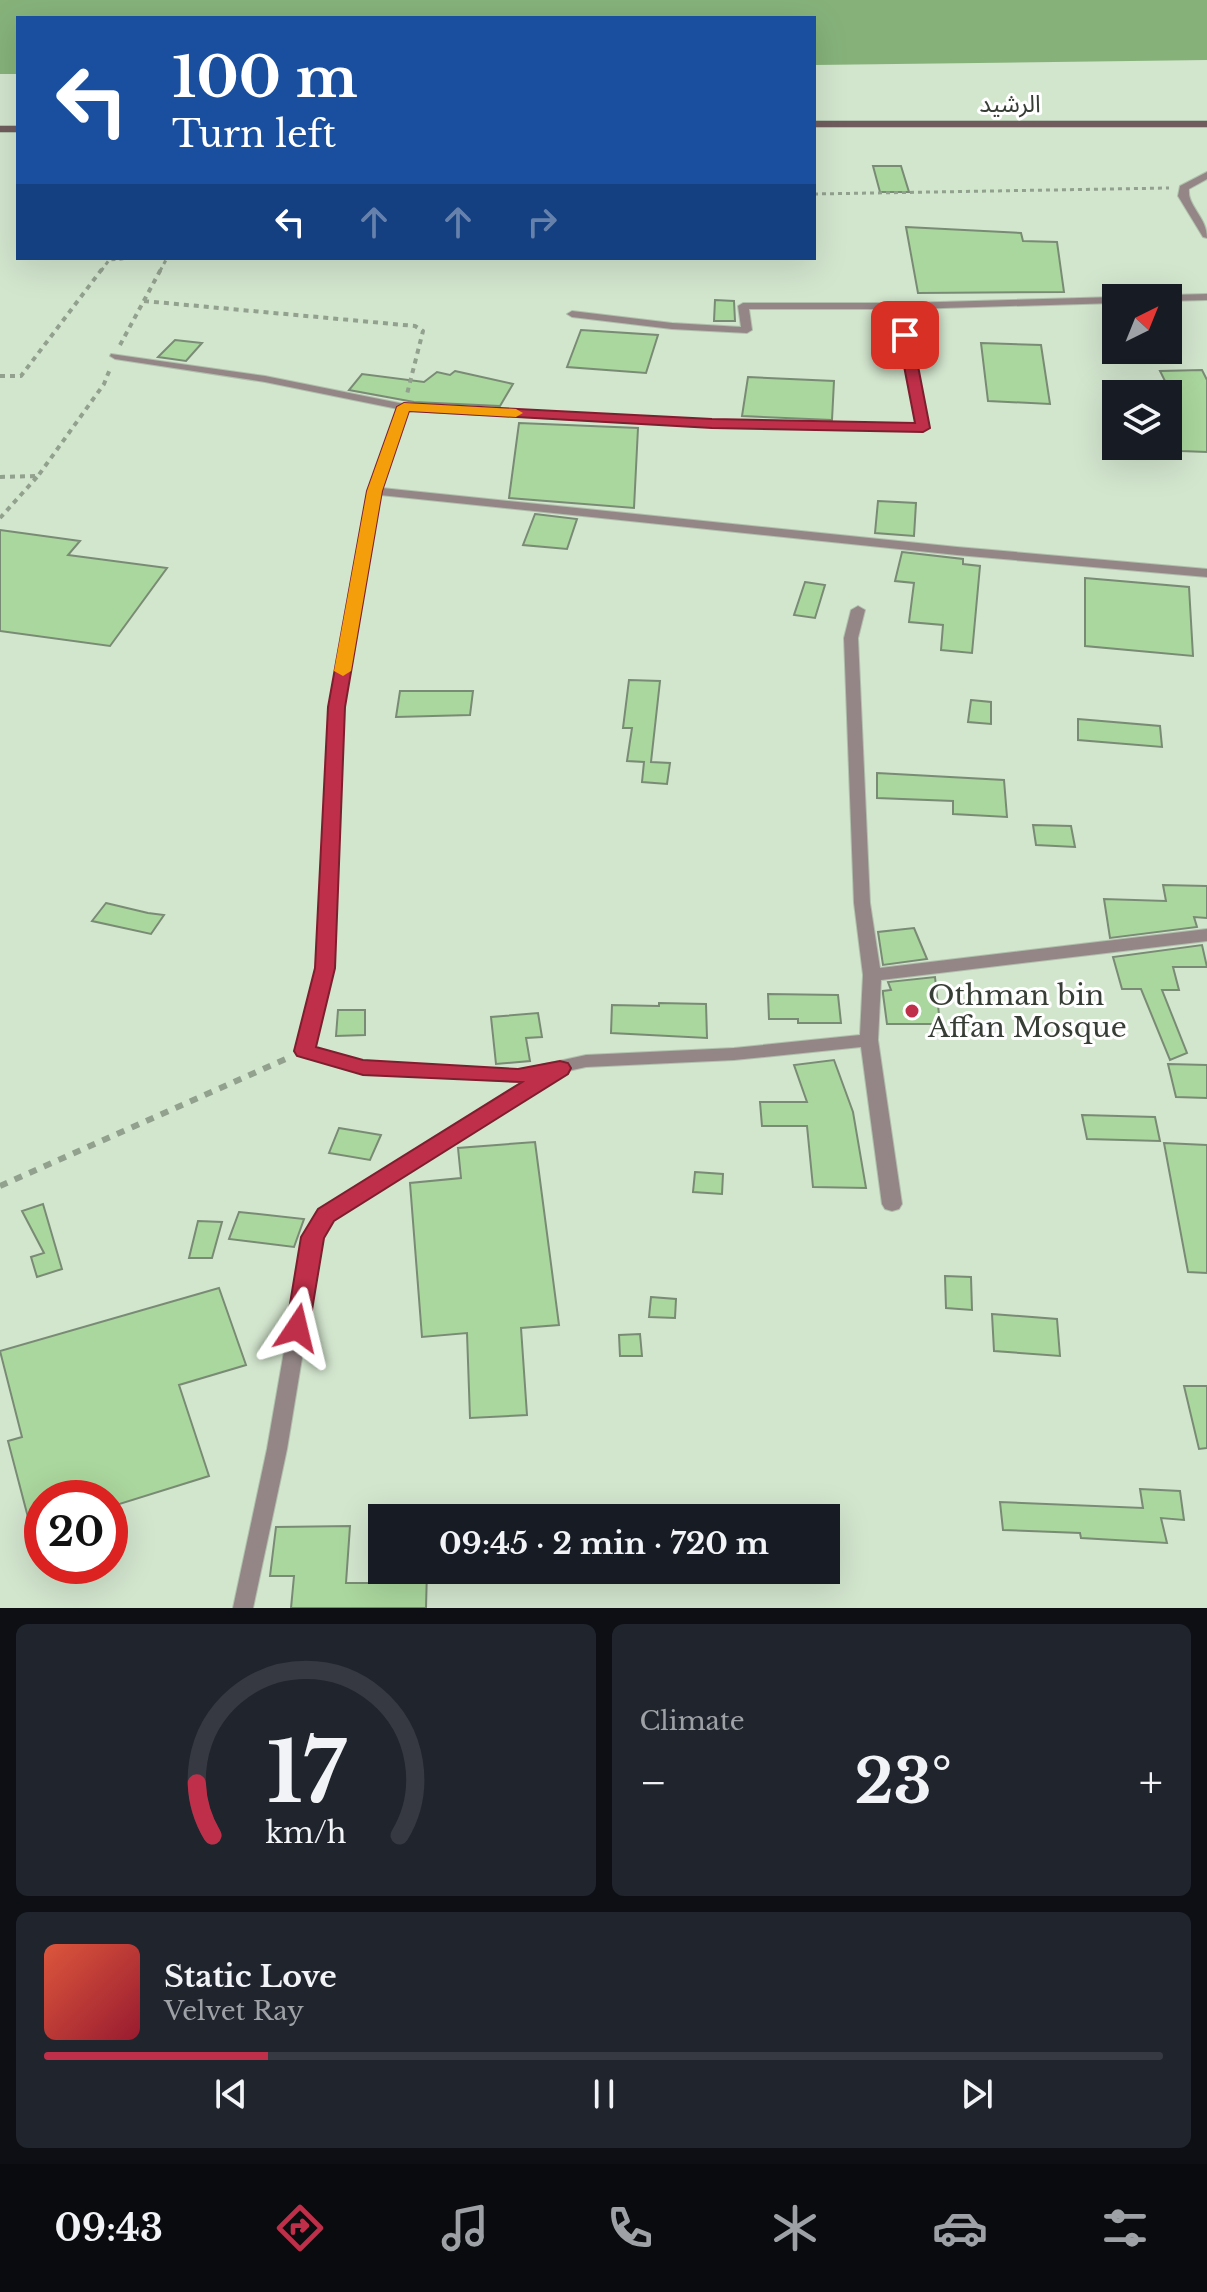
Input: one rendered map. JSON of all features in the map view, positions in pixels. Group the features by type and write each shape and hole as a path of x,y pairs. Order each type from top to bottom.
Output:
{"main road":[{"name":"الرشيد","path":"816,124 1207,124"}],"street":[{"path":"1207,175 1184,188 1183,196 1207,235"},
{"path":"858,610 851,638 864,931 872,975 869,1040 892,1204"},
{"path":"872,975 1207,935"},
{"path":"305,1051 363,1067 518,1076 586,1061 734,1054 869,1040"}],"lane":[{"path":"1182,298 1207,297"},
{"path":"572,314 672,326 747,330 743,306 905,306 1102,300"},
{"path":"115,356 265,379 404,407 712,424 923,428 905,335 905,306"},
{"path":"305,1051 325,968 336,707 375,491 404,407"},
{"path":"375,491 942,550 1207,573"},
{"path":"243,1608 277,1449 313,1237 318,1225 326,1215 560,1068"}],"path":[{"path":"816,194 1184,188"},
{"path":"0,376 21,376 109,260"},
{"path":"0,518 38,476 104,384 115,356 166,260"},
{"path":"144,301 415,326 423,331 404,407"},
{"path":"0,477 38,476"},
{"path":"0,1186 305,1051"}],"shaded area":[{"path":"0,0 1207,0 1207,60 816,65 816,16 16,16 16,74 0,74"}],"building":[{"path":"873,166 901,166 909,192 880,192"},
{"path":"906,227 1021,233 1023,241 1057,242 1064,292 918,293"},
{"path":"715,300 734,301 735,321 714,321"},
{"path":"581,330 658,335 646,373 567,367"},
{"path":"175,340 202,343 186,361 158,357"},
{"path":"981,343 1041,345 1050,404 988,401"},
{"path":"1202,370 1207,380 1207,452 1182,451 1182,380 1164,380 1160,371"},
{"path":"455,371 513,384 500,406 414,402 349,390 362,374 424,382 437,372 450,375"},
{"path":"748,377 834,381 832,420 742,416"},
{"path":"519,423 638,428 634,508 509,498"},
{"path":"878,501 916,503 914,536 875,533"},
{"path":"535,514 577,519 567,549 523,545"},
{"path":"0,530 80,541 68,555 167,568 110,646 0,631"},
{"path":"902,552 963,559 963,564 980,566 972,653 941,650 943,625 909,622 914,583 895,581"},
{"path":"1085,578 1189,587 1193,656 1085,646"},
{"path":"805,582 825,585 815,618 794,615"},
{"path":"629,680 660,681 651,762 670,763 667,784 642,782 644,762 627,761 632,728 623,728"},
{"path":"400,691 473,691 470,715 396,717"},
{"path":"971,700 991,702 991,724 968,722"},
{"path":"1078,719 1160,726 1162,747 1078,740"},
{"path":"877,773 1004,780 1007,817 953,814 953,801 877,798"},
{"path":"1033,825 1071,826 1075,847 1036,845"},
{"path":"1163,885 1207,886 1207,918 1194,917 1197,927 1110,938 1104,899 1166,901"},
{"path":"106,903 164,915 151,934 92,921"},
{"path":"914,928 927,959 883,965 878,932"},
{"path":"1202,945 1207,967 1173,967 1179,990 1162,990 1187,1053 1170,1060 1141,989 1122,989 1113,957"},
{"name":"Othman bin Affan Mosque","path":"935,977 940,1024 887,1024 883,991 891,990 888,982"},
{"path":"768,994 838,995 841,1023 769,1019"},
{"path":"659,1003 706,1004 707,1038 611,1033 612,1005 659,1006"},
{"path":"338,1010 365,1010 365,1035 336,1036"},
{"path":"538,1013 542,1037 526,1038 530,1061 496,1064 491,1017"},
{"path":"834,1060 853,1112 866,1188 813,1187 807,1126 762,1126 760,1102 807,1102 794,1065"},
{"path":"1168,1064 1207,1065 1207,1098 1176,1097"},
{"path":"1082,1115 1155,1117 1160,1141 1087,1139"},
{"path":"339,1128 381,1135 370,1160 329,1153"},
{"path":"535,1142 559,1325 521,1328 527,1415 470,1418 467,1333 422,1337 410,1183 461,1178 458,1148"},
{"path":"1164,1143 1207,1145 1207,1273 1188,1272"},
{"path":"695,1172 723,1174 722,1194 693,1192"},
{"path":"43,1204 62,1269 37,1277 31,1257 44,1253 22,1211"},
{"path":"239,1212 304,1219 294,1247 229,1239"},
{"path":"198,1221 222,1222 212,1258 189,1258"},
{"path":"945,1276 971,1277 972,1310 946,1308"},
{"path":"219,1288 246,1365 179,1385 209,1476 128,1501 128,1480 24,1480 24,1502 8,1441 22,1437 0,1351"},
{"path":"651,1297 676,1299 675,1318 649,1317"},
{"path":"992,1314 1057,1319 1060,1356 994,1351"},
{"path":"640,1334 642,1356 620,1356 619,1335"},
{"path":"1184,1386 1207,1386 1207,1448 1199,1449"},
{"path":"1140,1489 1180,1491 1184,1520 1161,1518 1167,1543 1081,1538 1080,1533 1003,1530 1000,1502 1143,1508"},
{"path":"350,1526 346,1583 427,1584 426,1608 291,1608 294,1576 270,1576 276,1527"}],"slow traffic":[{"path":"343,671 375,491 404,407 516,413"}],"place":[{"name":"Othman bin Affan Mosque","path":"912,1011"}],"route":[{"path":"297,1328 313,1237 326,1215 560,1068 518,1076 363,1067 305,1051 325,968 336,707 375,491 404,407 712,424 923,428 905,335"}]}
